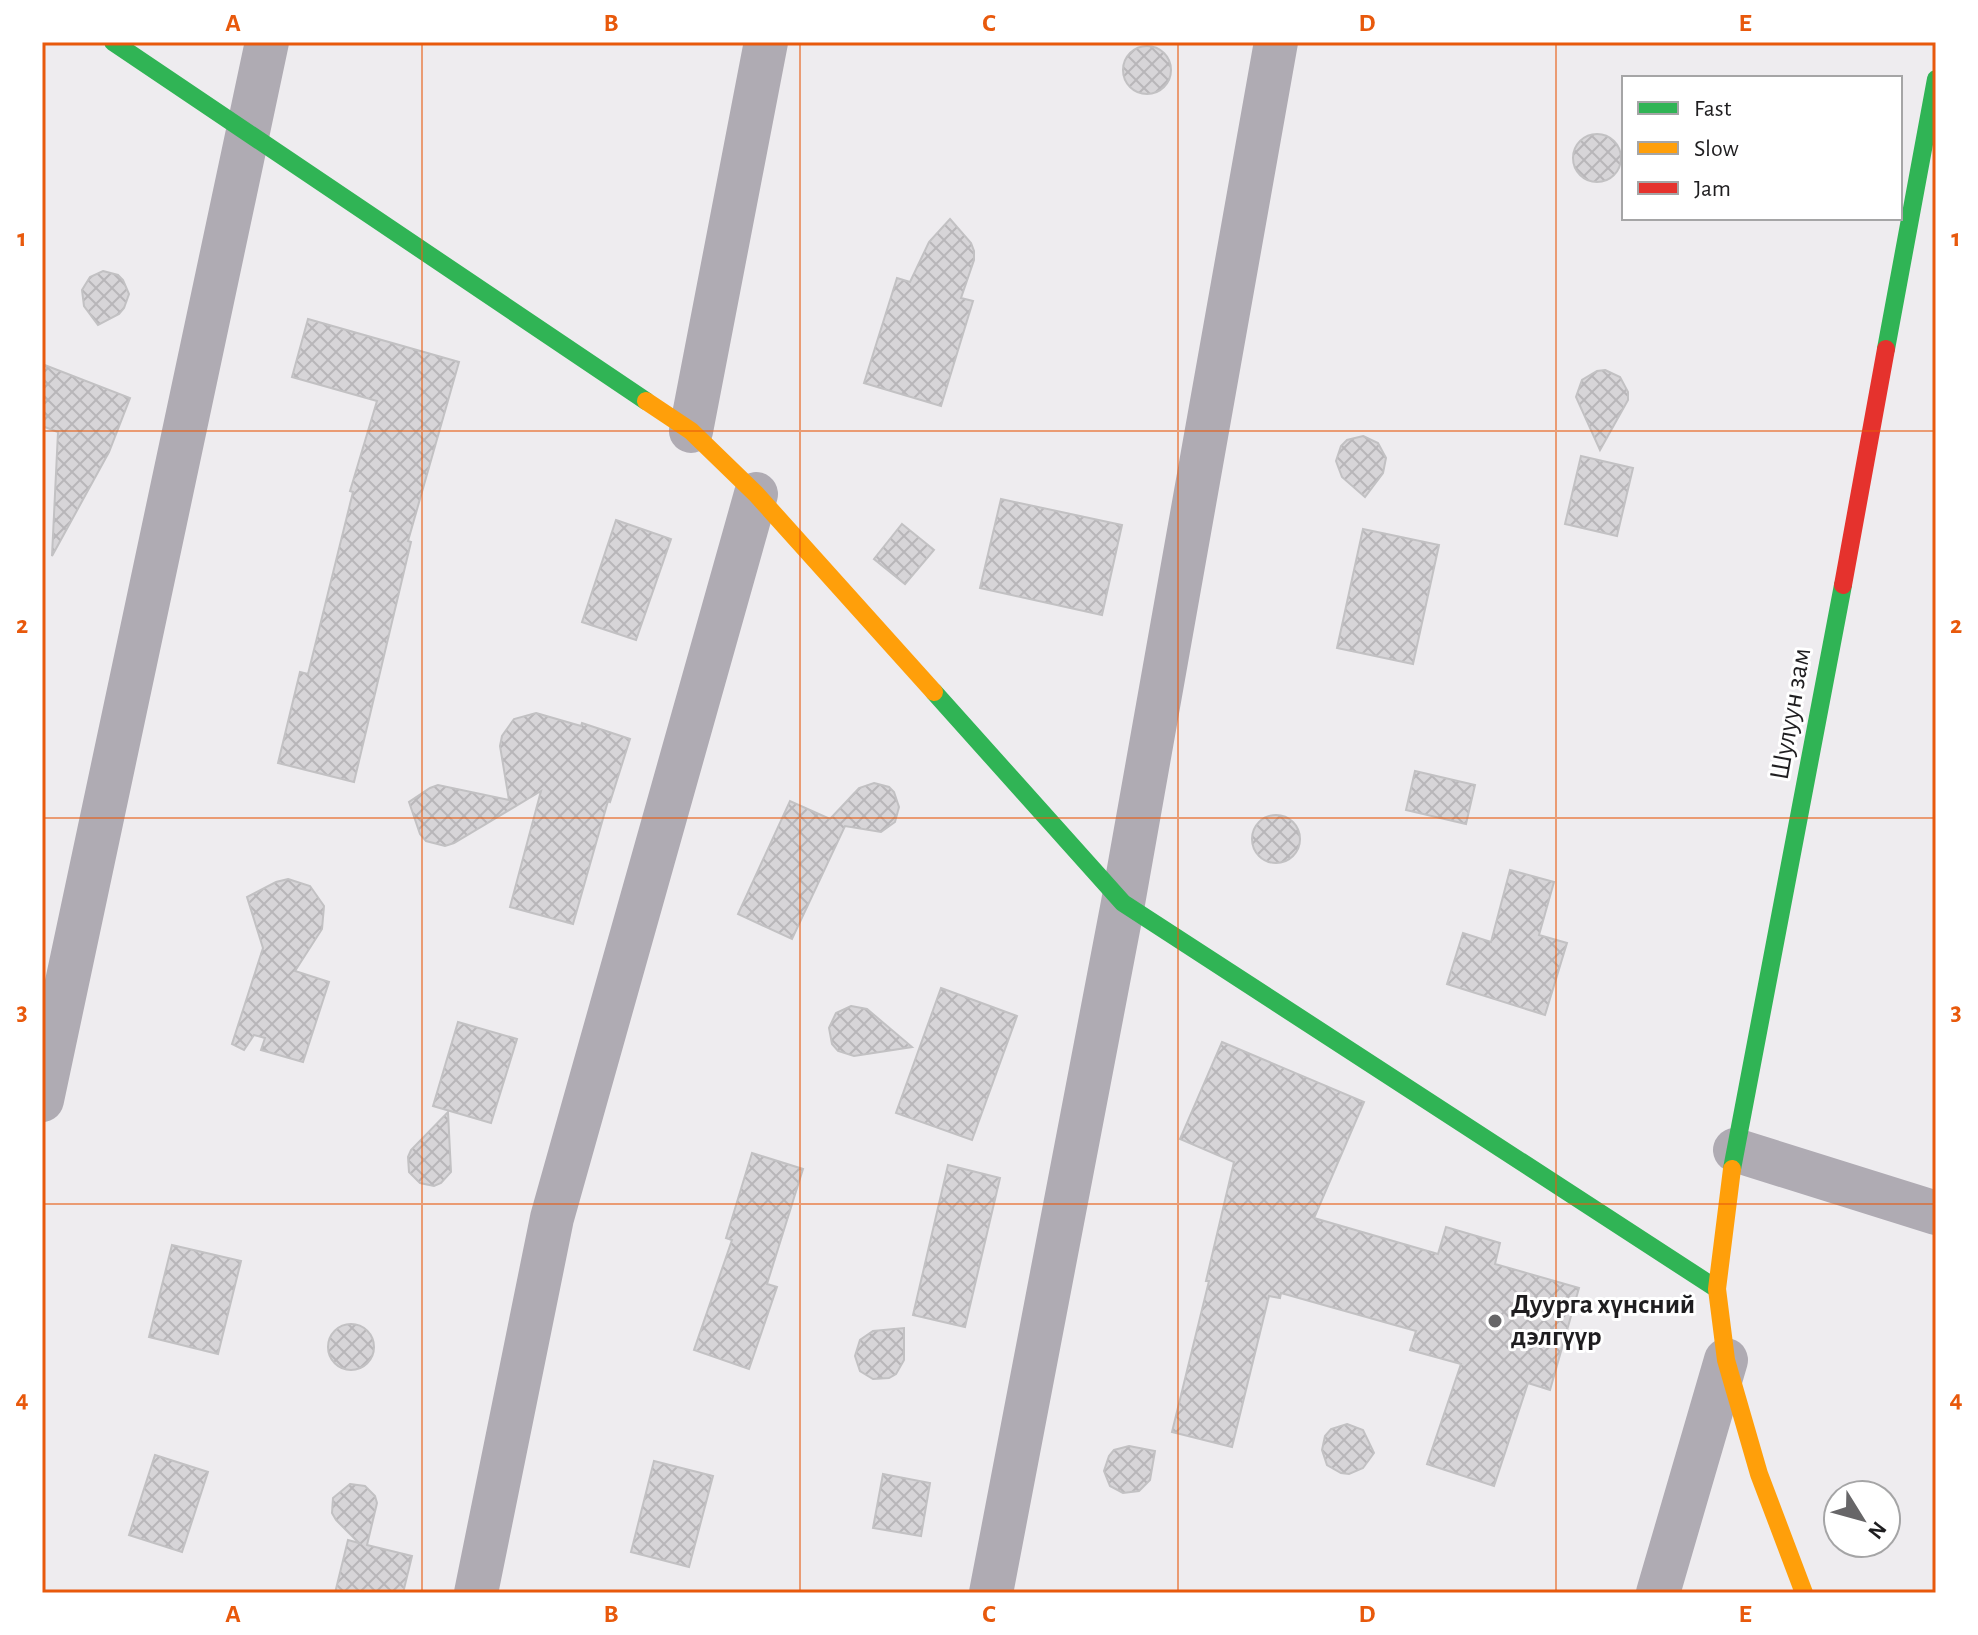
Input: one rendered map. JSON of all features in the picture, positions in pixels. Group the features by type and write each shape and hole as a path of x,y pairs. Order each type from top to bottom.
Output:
{"street":[{"path":"113,42 691,431 756,494 1123,903 1717,1289"},
{"path":"42,1100 267,42"},
{"path":"691,431 766,42"},
{"path":"991,1593 1123,903 1276,42"},
{"name":"Шулуун зам","path":"1804,1593 1759,1474 1726,1360 1717,1289 1735,1150 1789,879 1936,79"},
{"path":"476,1593 552,1218 756,494"},
{"path":"1735,1150 1936,1213"},
{"path":"1658,1593 1726,1360"}],"building":[{"path":"1147,46 1156,47 1164,53 1170,61 1170,79 1164,87 1156,93 1147,94 1138,93 1130,87 1124,79 1123,70 1124,61 1130,53 1138,47"},
{"path":"1597,134 1614,141 1621,158 1614,175 1597,182 1580,175 1573,158 1580,141"},
{"path":"950,219 974,251 961,298 973,301 941,406 864,383 897,278 910,282 929,242"},
{"path":"103,271 118,275 129,294 119,314 98,325 84,306 82,290 90,277"},
{"path":"308,319 459,362 408,541 411,542 354,782 278,763 300,672 308,674 353,492 350,491 377,401 292,377"},
{"path":"42,364 130,398 109,452 52,556 58,432 42,426"},
{"path":"1605,370 1620,377 1628,392 1628,400 1600,450 1576,397 1582,380"},
{"path":"1363,436 1378,443 1386,458 1383,473 1365,497 1342,477 1336,461 1341,446 1347,440"},
{"path":"1581,456 1633,468 1617,536 1565,524"},
{"path":"1001,499 1122,525 1102,615 980,588"},
{"path":"616,520 671,539 636,640 582,622"},
{"path":"902,524 934,550 905,584 874,559"},
{"path":"1363,529 1439,545 1413,664 1337,648"},
{"path":"536,713 581,726 582,723 630,739 608,801 573,924 510,907 541,791 445,846 426,841 420,834 409,802 438,785 509,800 500,746 502,736 514,719"},
{"path":"1415,771 1475,785 1466,824 1406,810"},
{"path":"874,783 889,787 894,792 899,807 895,822 881,832 845,826 792,939 738,914 790,801 830,819 859,788"},
{"path":"1276,815 1285,816 1293,822 1299,830 1299,848 1293,856 1285,862 1276,863 1267,862 1259,856 1253,848 1252,839 1253,830 1259,822 1267,816"},
{"path":"1510,870 1554,882 1539,935 1567,943 1545,1015 1447,984 1463,933 1491,942"},
{"path":"288,879 310,886 324,906 322,929 295,971 329,982 303,1062 261,1050 265,1038 254,1035 244,1050 232,1044 263,948 247,897"},
{"path":"941,988 1017,1016 972,1140 896,1113"},
{"path":"851,1006 867,1009 912,1047 854,1056 838,1051 832,1044 829,1028 836,1013"},
{"path":"458,1022 517,1039 491,1123 433,1106"},
{"path":"1222,1042 1364,1102 1314,1218 1438,1254 1446,1227 1500,1243 1495,1264 1579,1288 1550,1390 1528,1383 1494,1486 1427,1464 1461,1364 1410,1350 1416,1331 1281,1293 1280,1298 1269,1296 1232,1447 1172,1432 1234,1162 1180,1139"},
{"path":"448,1112 451,1172 434,1186 420,1183 409,1172 408,1157 411,1150"},
{"path":"752,1153 803,1169 767,1284 777,1287 749,1369 694,1350 732,1240 726,1238"},
{"path":"948,1165 1000,1178 965,1327 913,1315"},
{"path":"172,1245 241,1261 218,1354 149,1337"},
{"path":"351,1324 367,1331 374,1347 367,1363 351,1370 335,1363 328,1347 335,1331"},
{"path":"904,1328 904,1360 896,1374 889,1378 873,1379 860,1371 855,1356 860,1340 873,1331"},
{"path":"1347,1424 1363,1430 1374,1453 1363,1468 1349,1474 1327,1465 1322,1450 1325,1436 1331,1429"},
{"path":"1129,1446 1155,1451 1150,1480 1139,1491 1123,1493 1110,1486 1104,1471 1114,1450"},
{"path":"155,1455 208,1472 182,1552 129,1535"},
{"path":"654,1461 713,1476 689,1567 631,1552"},
{"path":"883,1474 930,1483 921,1536 873,1528"},
{"path":"350,1484 365,1486 375,1496 377,1503 367,1545 412,1556 403,1593 335,1593 348,1540 359,1543 332,1513 333,1498"}],"traffic: fast":[{"path":"113,42 646,401"},
{"path":"1886,349 1936,79"},
{"path":"1732,1169 1843,585"},
{"path":"934,692 1123,903 1717,1289"}],"traffic: slow":[{"path":"646,401 691,431 756,494 934,692"},
{"path":"1732,1169 1717,1289 1726,1360 1759,1474 1804,1593"}],"traffic: jam":[{"path":"1843,585 1886,349"}],"place":[{"name":"Дуурга хүнсний дэлгүүр","path":"1495,1321"}]}
